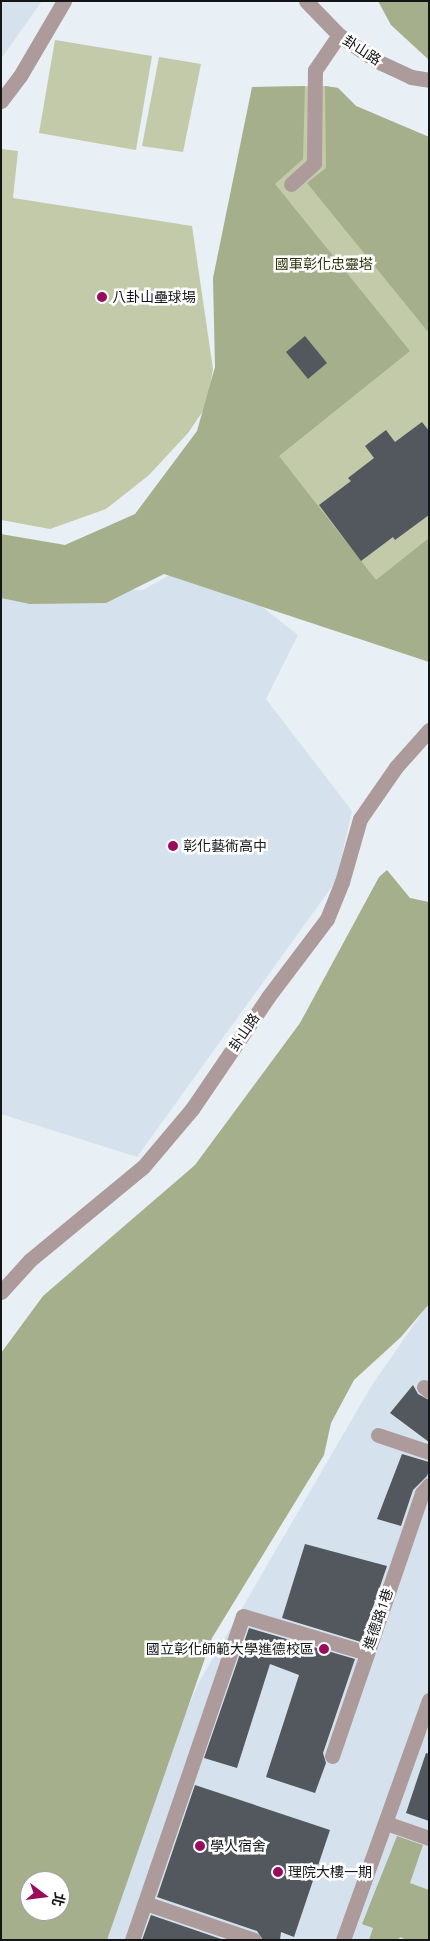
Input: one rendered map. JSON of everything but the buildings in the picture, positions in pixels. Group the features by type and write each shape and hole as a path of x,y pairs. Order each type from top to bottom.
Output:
{"street":[{"path":"1,101 20,76 64,1"},
{"name":"卦山路","path":"306,1 339,35 377,61 411,77 429,80"},
{"path":"290,184 314,163 316,70 339,35"},
{"name":"卦山路","path":"1,1292 30,1260 143,1167 192,1109 268,997 327,919 342,882 360,819 396,767 429,730"},
{"path":"378,1435 429,1452"},
{"name":"進德路1巷","path":"332,1756 422,1493 429,1485"},
{"path":"132,1940 242,1616 367,1653"},
{"path":"343,1940 429,1700"},
{"path":"386,1823 429,1838"},
{"path":"145,1903 254,1940"}],"shaded area":[{"path":"1,1 42,1 1,59"},
{"name":"彰化藝術高中","path":"173,573 252,599 298,635 266,699 352,811 336,881 137,1157 1,1114 1,587 143,590"},
{"name":"國立彰化師範大學進德校區","path":"429,1303 429,1940 87,1940 199,1682 372,1385"}],"green space":[{"path":"378,1 429,1 429,60 391,25"},
{"path":"55,40 152,56 136,150 39,133"},
{"path":"159,57 201,64 183,152 142,146"},
{"path":"305,86 303,159 275,184 410,351 279,456 376,580 429,538 429,662 164,574 106,603 30,604 1,598 1,534 65,545 135,514 197,431 215,367 213,278 252,87"},
{"name":"國軍彰化忠靈塔","path":"325,86 338,88 356,106 429,137 429,662 219,535 252,87"},
{"path":"325,86 338,88 356,106 429,137 429,333 307,183 326,168"},
{"name":"八卦山壘球場","path":"1,149 18,151 13,198 192,226 213,369 207,405 188,433 149,475 106,509 50,529 1,520"},
{"path":"387,870 410,898 429,902 429,1304 401,1337 354,1380 331,1423 324,1455 212,1638 107,1940 1,1940 1,1353 43,1296 195,1165 300,1023 379,877"},
{"path":"397,1836 423,1845 410,1883 429,1890 429,1940 407,1940 400,1937 398,1940 369,1940 373,1928 362,1924"}],"place":[{"name":"八卦山壘球場","path":"102,297"},
{"name":"彰化藝術高中","path":"173,846"},
{"name":"國立彰化師範大學進德校區","path":"324,1649"},
{"name":"學人宿舍","path":"200,1846"},
{"name":"理院大樓一期","path":"278,1872"}]}
